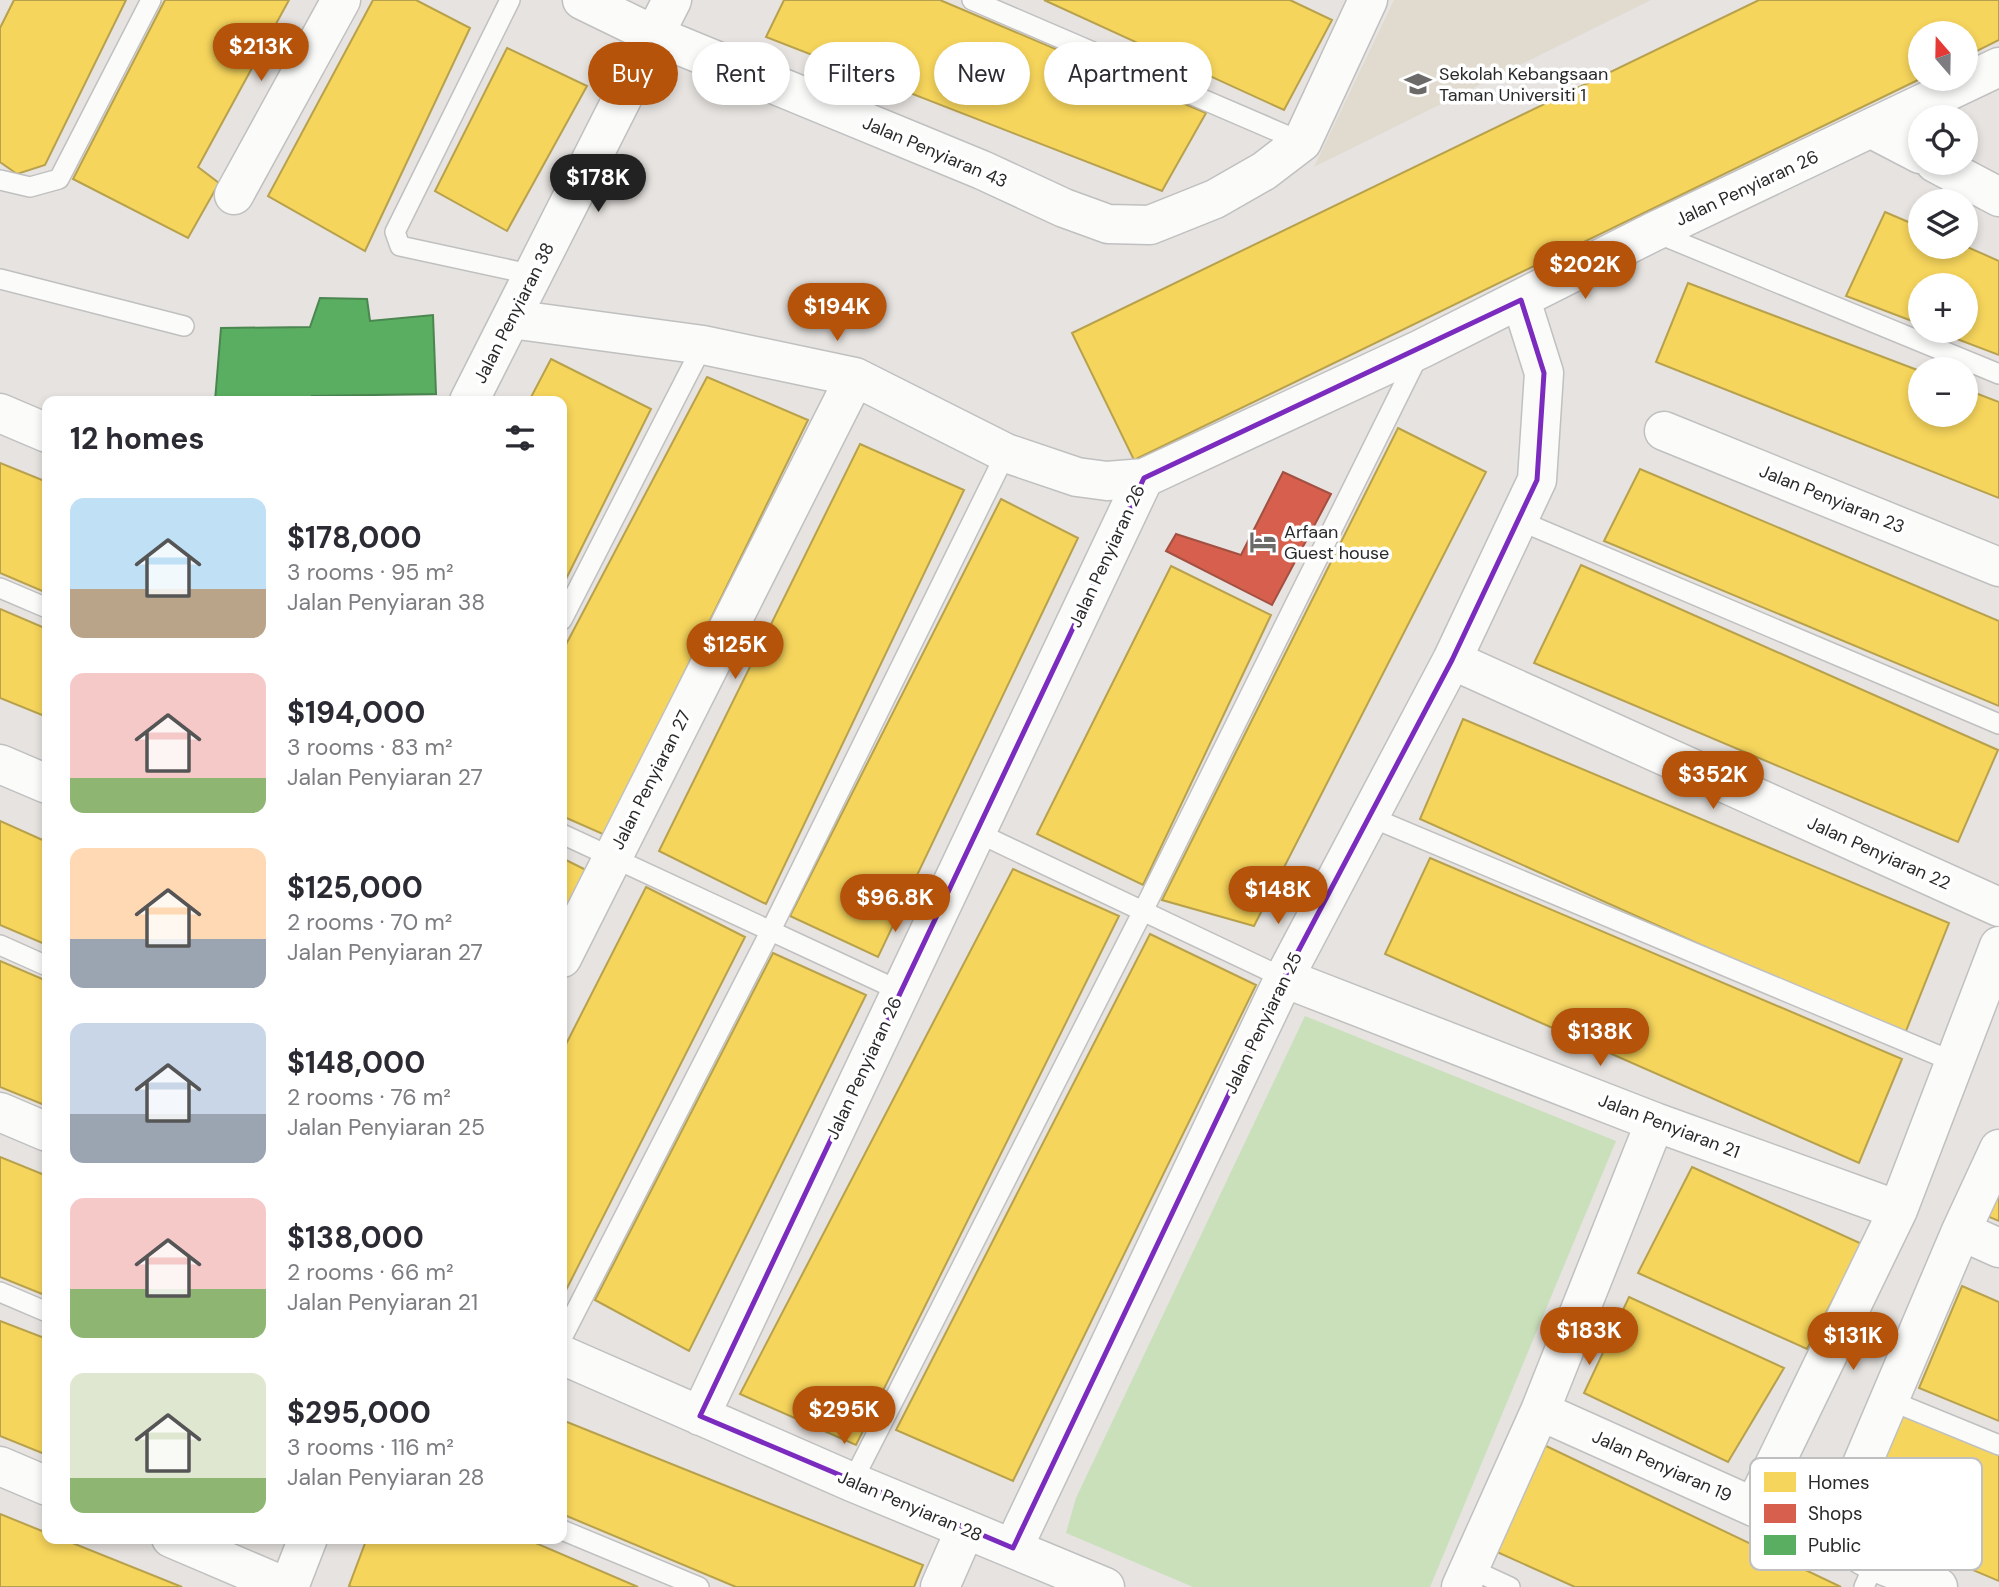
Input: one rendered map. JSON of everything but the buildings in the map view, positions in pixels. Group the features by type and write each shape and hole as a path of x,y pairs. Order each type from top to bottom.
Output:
{"street":[{"path":"234,195 341,0"},
{"name":"Jalan Penyiaran 43","path":"582,0 654,35 982,170 1064,208 1108,224 1150,225 1215,198 1264,171 1303,142"},
{"name":"Jalan Penyiaran 38","path":"471,396 672,0"},
{"path":"1303,142 1368,0"},
{"name":"Jalan Penyiaran 26","path":"700,1416 1144,478 1421,349 1653,232 1999,67"},
{"path":"1872,129 1908,148"},
{"path":"1958,175 1999,197"},
{"name":"Jalan Penyiaran 25","path":"1013,1548 1284,978 1452,660 1537,480 1545,373 1521,300"},
{"path":"511,319 704,345 855,377 1006,453 1077,477 1107,481 1144,478"},
{"name":"Jalan Penyiaran 27","path":"567,948 855,377"},
{"path":"0,413 42,431"},
{"name":"Jalan Penyiaran 23","path":"1664,431 1999,567"},
{"name":"Jalan Penyiaran 22","path":"1452,660 1999,907"},
{"path":"0,764 42,782"},
{"path":"1778,1458 1898,1210 1999,946"},
{"name":"Jalan Penyiaran 21","path":"1284,978 1655,1122 1898,1210"},
{"path":"0,1112 42,1130"},
{"path":"1465,1578 1540,1411 1655,1122"},
{"path":"1864,1458 1961,1231 1999,1149"},
{"path":"1961,1231 1999,1248"},
{"name":"Jalan Penyiaran 28","path":"567,1357 852,1482 1105,1587"},
{"name":"Jalan Penyiaran 19","path":"1540,1411 1750,1505"},
{"path":"0,1466 42,1484"},
{"path":"940,1587 965,1530"},
{"path":"186,1544 288,1587 306,1544"},
{"name":"Jalan Penyiaran 19","path":"1869,1575 1938,1587"}],"lane":[{"path":"0,180 30,187 59,179 151,0"},
{"path":"510,0 395,232 400,246 534,275"},
{"path":"972,0 1303,142"},
{"path":"1653,232 1999,374"},
{"path":"0,279 184,326"},
{"path":"567,610 704,345"},
{"path":"852,1482 1143,911 1421,349"},
{"path":"567,1328 770,932 1006,453"},
{"path":"1518,520 1999,724"},
{"path":"0,588 42,606"},
{"path":"1368,817 1954,1062"},
{"path":"976,832 1284,978"},
{"path":"567,836 900,991"},
{"path":"0,945 42,964"},
{"path":"0,1292 42,1310"},
{"path":"1889,1400 1999,1446"},
{"path":"567,1532 699,1587"},
{"path":"1465,1578 1510,1587"}],"highlighted area":[{"path":"1521,300 1544,373 1537,480 1452,660 1284,978 1013,1548 700,1416 1144,478"}],"shaded area":[{"name":"Sekolah Kebangsaan Taman Universiti 1","path":"1394,0 1651,0 1314,167"}],"green space":[{"path":"1305,1016 1616,1141 1430,1587 1193,1587 1066,1533 1076,1498"}],"place":[{"name":"Sekolah Kebangsaan Taman Universiti 1","path":"1418,84"},
{"name":"Arfaan Guest house","path":"1263,542"}]}
